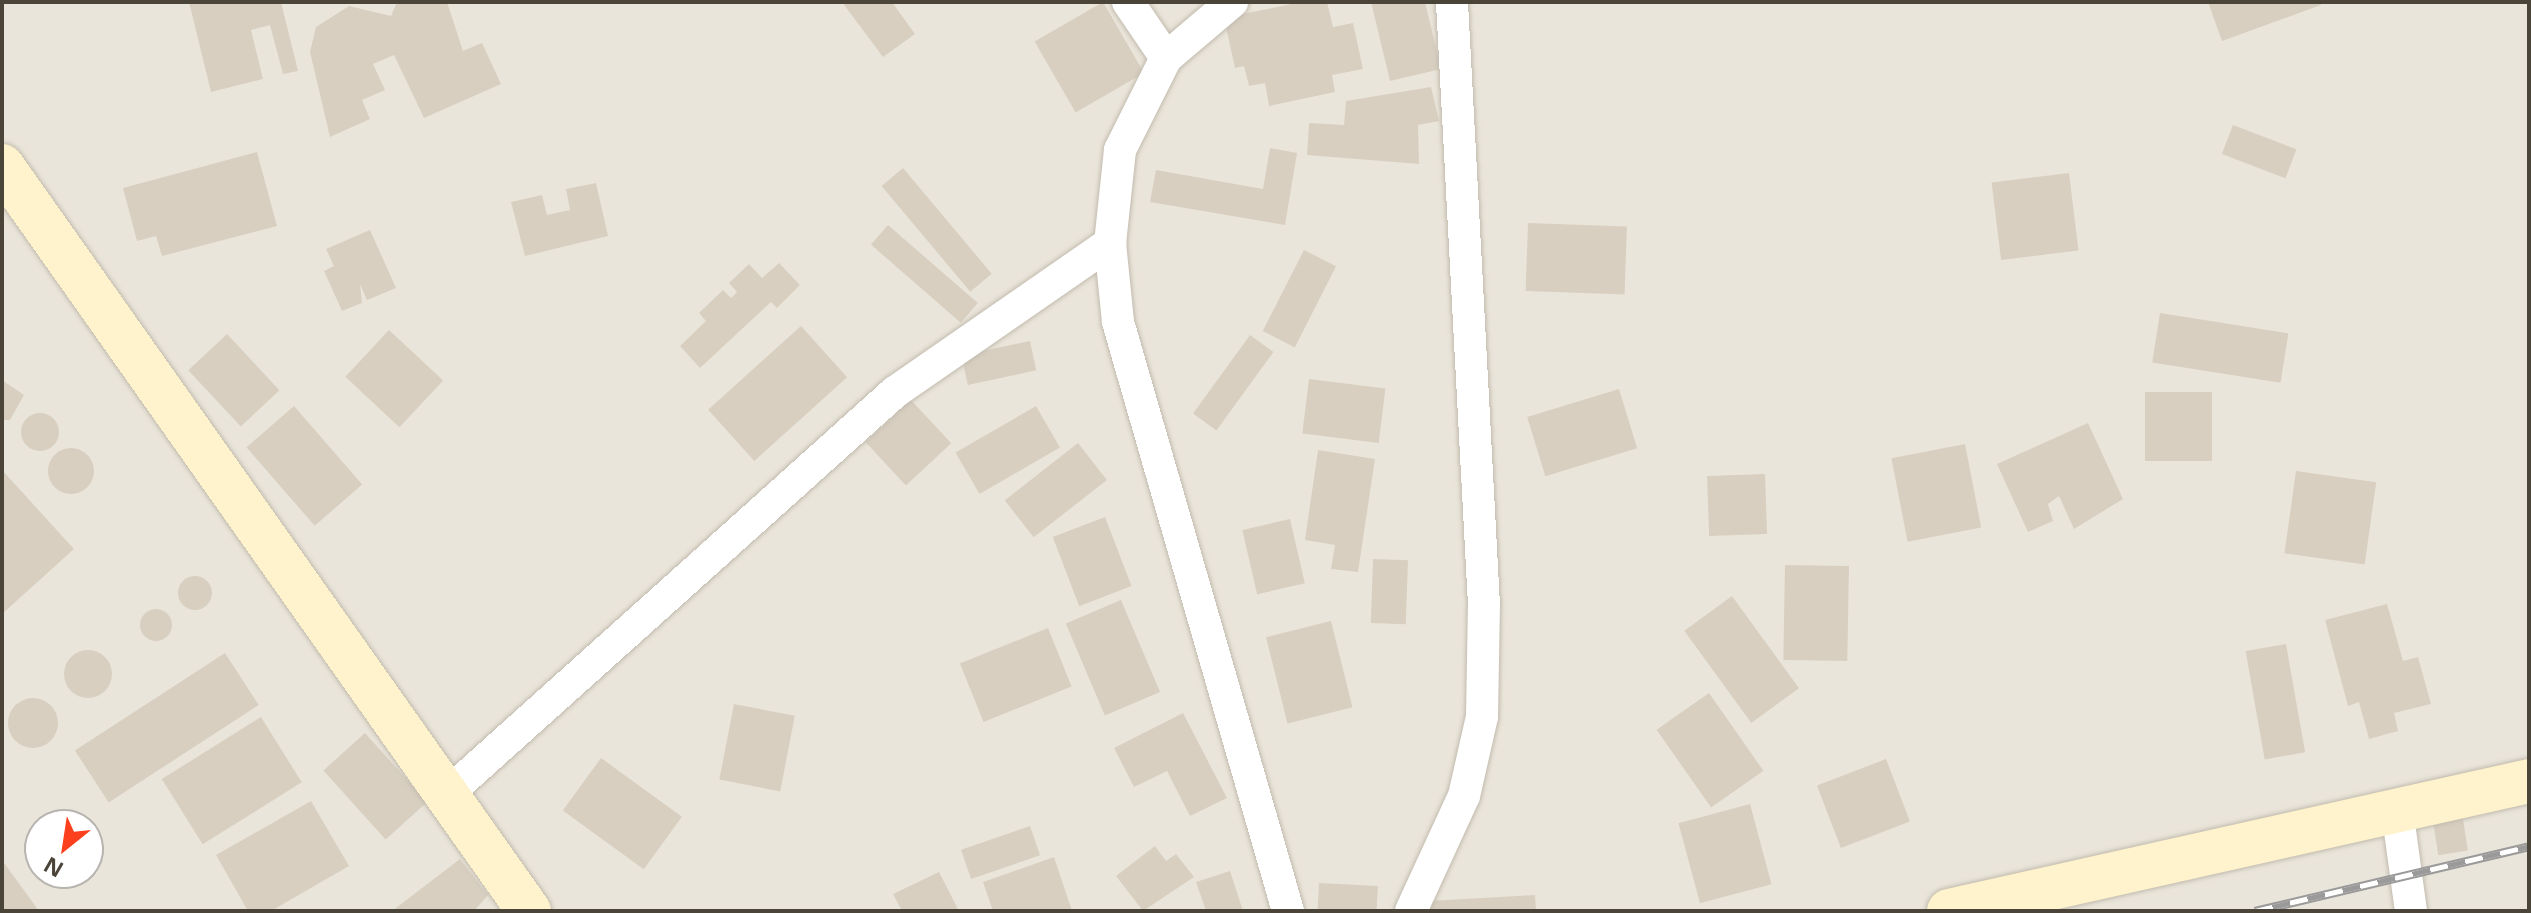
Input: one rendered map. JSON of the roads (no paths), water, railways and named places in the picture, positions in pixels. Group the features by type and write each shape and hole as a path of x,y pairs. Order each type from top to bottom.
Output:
{"street":[{"path":"1128,2 1166,58"},
{"path":"1232,2 1166,58 1120,150 1110,243 1118,322 1288,911"},
{"path":"1411,911 1464,796 1482,717 1484,605 1452,2"},
{"path":"2,166 529,911"},
{"path":"446,795 895,392 1110,243"},
{"path":"1949,911 2529,781"},
{"path":"2397,809 2411,911"}],"railway":[{"path":"2255,911 2529,846"}]}
